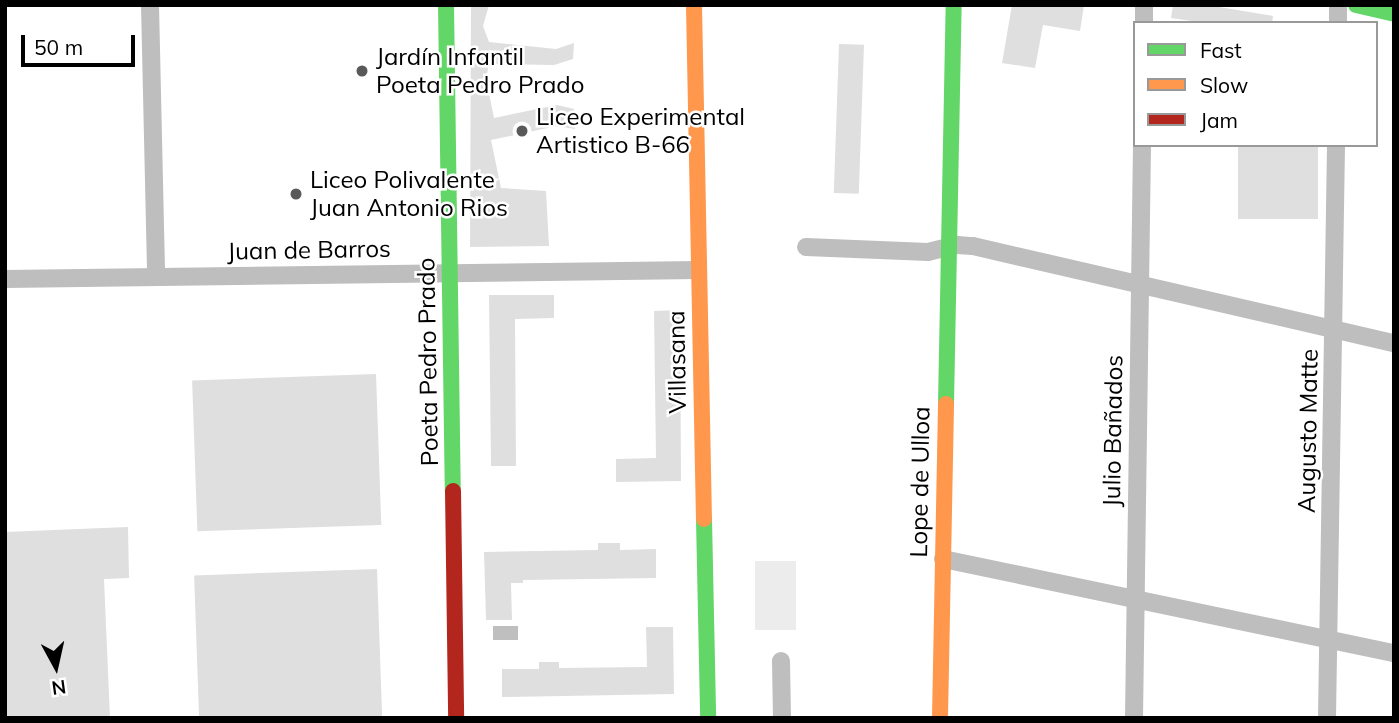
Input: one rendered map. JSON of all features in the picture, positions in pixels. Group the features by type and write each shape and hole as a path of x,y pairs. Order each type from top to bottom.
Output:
{"street":[{"path":"150,5 156,277"},
{"name":"Poeta Pedro Prado","path":"446,5 456,718"},
{"name":"Villasana","path":"694,5 708,718"},
{"name":"Lope de Ulloa","path":"940,718 954,5"},
{"path":"1356,5 1394,14"},
{"name":"Julio Bañados","path":"1134,718 1142,147"},
{"name":"Augusto Matte","path":"1327,718 1336,147"},
{"path":"806,247 928,252 949,247 973,246 1394,343"},
{"name":"Juan de Barros","path":"5,279 698,270"},
{"path":"943,559 1394,653"},
{"path":"781,661 782,718"}],"shaded area":[{"path":"755,561 796,561 796,630 755,630"},
{"path":"493,626 518,626 518,640 493,640"}],"building":[{"path":"471,5 489,5 483,26 489,42 556,49 574,43 573,59 554,65 489,64 486,79 494,118 557,105 574,109 575,129 557,126 491,140 501,188 546,191 549,246 470,247"},
{"path":"1012,5 1084,5 1080,31 1043,25 1035,68 1002,63"},
{"path":"1173,5 1207,5 1273,16 1272,21 1191,21 1171,18"},
{"path":"839,44 864,45 859,194 834,193"},
{"path":"1238,147 1318,147 1318,219 1238,219"},
{"path":"489,295 554,295 554,318 515,319 516,466 491,466"},
{"path":"680,310 681,481 616,482 616,459 656,458 654,311"},
{"path":"376,374 381,525 197,531 192,380"},
{"path":"128,527 129,578 104,579 110,718 5,718 5,532"},
{"path":"598,543 620,543 620,550 656,549 656,578 523,580 523,583 511,583 512,620 486,620 484,552 598,550"},
{"path":"377,569 382,718 199,718 194,575"},
{"path":"646,627 673,627 674,694 502,697 502,669 539,669 539,662 559,662 559,668 647,667"}],"traffic: fast":[{"path":"446,5 453,491"},
{"path":"946,404 954,5"},
{"path":"1356,5 1394,14"},
{"path":"704,519 708,718"}],"traffic: slow":[{"path":"694,5 704,519"},
{"path":"940,718 946,404"}],"traffic: jam":[{"path":"453,491 456,718"}],"place":[{"name":"Jardín Infantil Poeta Pedro Prado","path":"362,71"},
{"name":"Liceo Experimental Artistico B-66","path":"522,131"},
{"name":"Liceo Polivalente Juan Antonio Rios","path":"296,194"}]}
